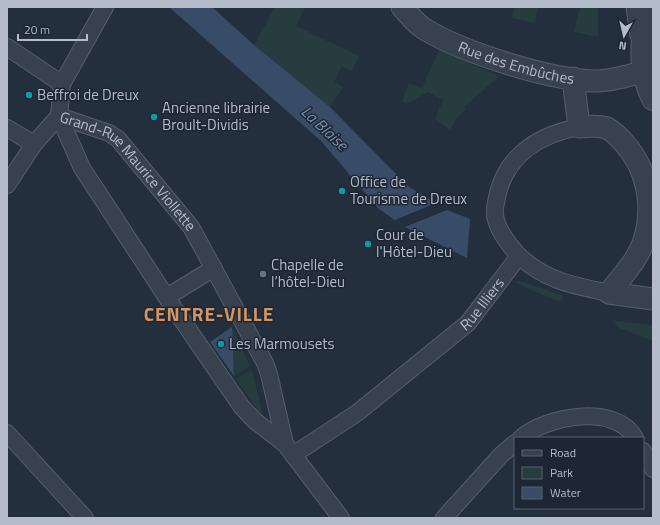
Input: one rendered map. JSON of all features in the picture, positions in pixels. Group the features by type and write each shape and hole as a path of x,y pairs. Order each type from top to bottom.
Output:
{"street":[{"path":"7,185 34,144 59,116 62,84 105,7"},
{"name":"Rue des Embûches","path":"402,7 412,19 427,30 457,44 511,64 573,78 606,80 642,72"},
{"path":"646,7 648,40 642,72 653,99"},
{"path":"7,47 62,84"},
{"path":"573,78 579,127"},
{"name":"Grand-Rue Maurice Viollette","path":"59,116 109,133 118,139 191,227 270,374 289,449"},
{"name":"Grand-Rue Maurice Viollette","path":"59,116 82,168 167,297 242,406 255,421 289,449 341,518"},
{"path":"609,294 642,246 647,227 648,193 644,174 636,158 621,139 606,128 596,126 579,127 556,133 537,142 522,153 506,173 499,189 495,215 502,233 519,256 541,274 553,279 609,294 653,299"},
{"path":"7,128 34,144"},
{"name":"Rue Illiers","path":"289,449 357,413 468,323 519,256"},
{"path":"167,297 214,268"},
{"path":"523,437 548,422 583,416 609,419 622,424 635,437"},
{"path":"7,433 85,518"},
{"path":"444,518 502,454 514,444"},
{"path":"644,453 653,469"}],"lane":[{"path":"632,7 642,72"}],"green space":[{"path":"275,7 305,7 296,26 359,56 352,71 342,66 334,82 343,87 330,107 254,45"},
{"path":"514,7 538,7 535,23 512,18"},
{"path":"580,7 598,7 598,37 574,32"},
{"path":"439,50 499,76 464,107 466,109 457,117 450,130 435,119 443,100 428,92 406,104 402,101 409,83 422,88"},
{"path":"515,281 524,282 564,296 560,302 522,286"},
{"path":"614,321 653,325 653,341 617,327"},
{"path":"232,327 250,366 234,376"},
{"path":"252,370 262,411 259,412 236,379"}],"water":[{"name":"La Blaise","path":"169,7 212,7 254,45 330,107 408,186 447,210 470,219 467,258 405,227 379,209 321,141"},
{"path":"232,327 234,376 210,342"}],"pier":[{"path":"436,203 447,210 405,227 395,220"}],"place":[{"name":"Beffroi de Dreux","path":"29,95"},
{"name":"Ancienne librairie Broult-Dividis","path":"154,117"},
{"name":"Office de Tourisme de Dreux","path":"342,191"},
{"name":"Cour de l'Hôtel-Dieu","path":"368,244"},
{"name":"Chapelle de l’hôtel-Dieu","path":"263,274"},
{"name":"Les Marmousets","path":"221,344"}],"district":[{"name":"CENTRE-VILLE","path":"209,314"}]}
